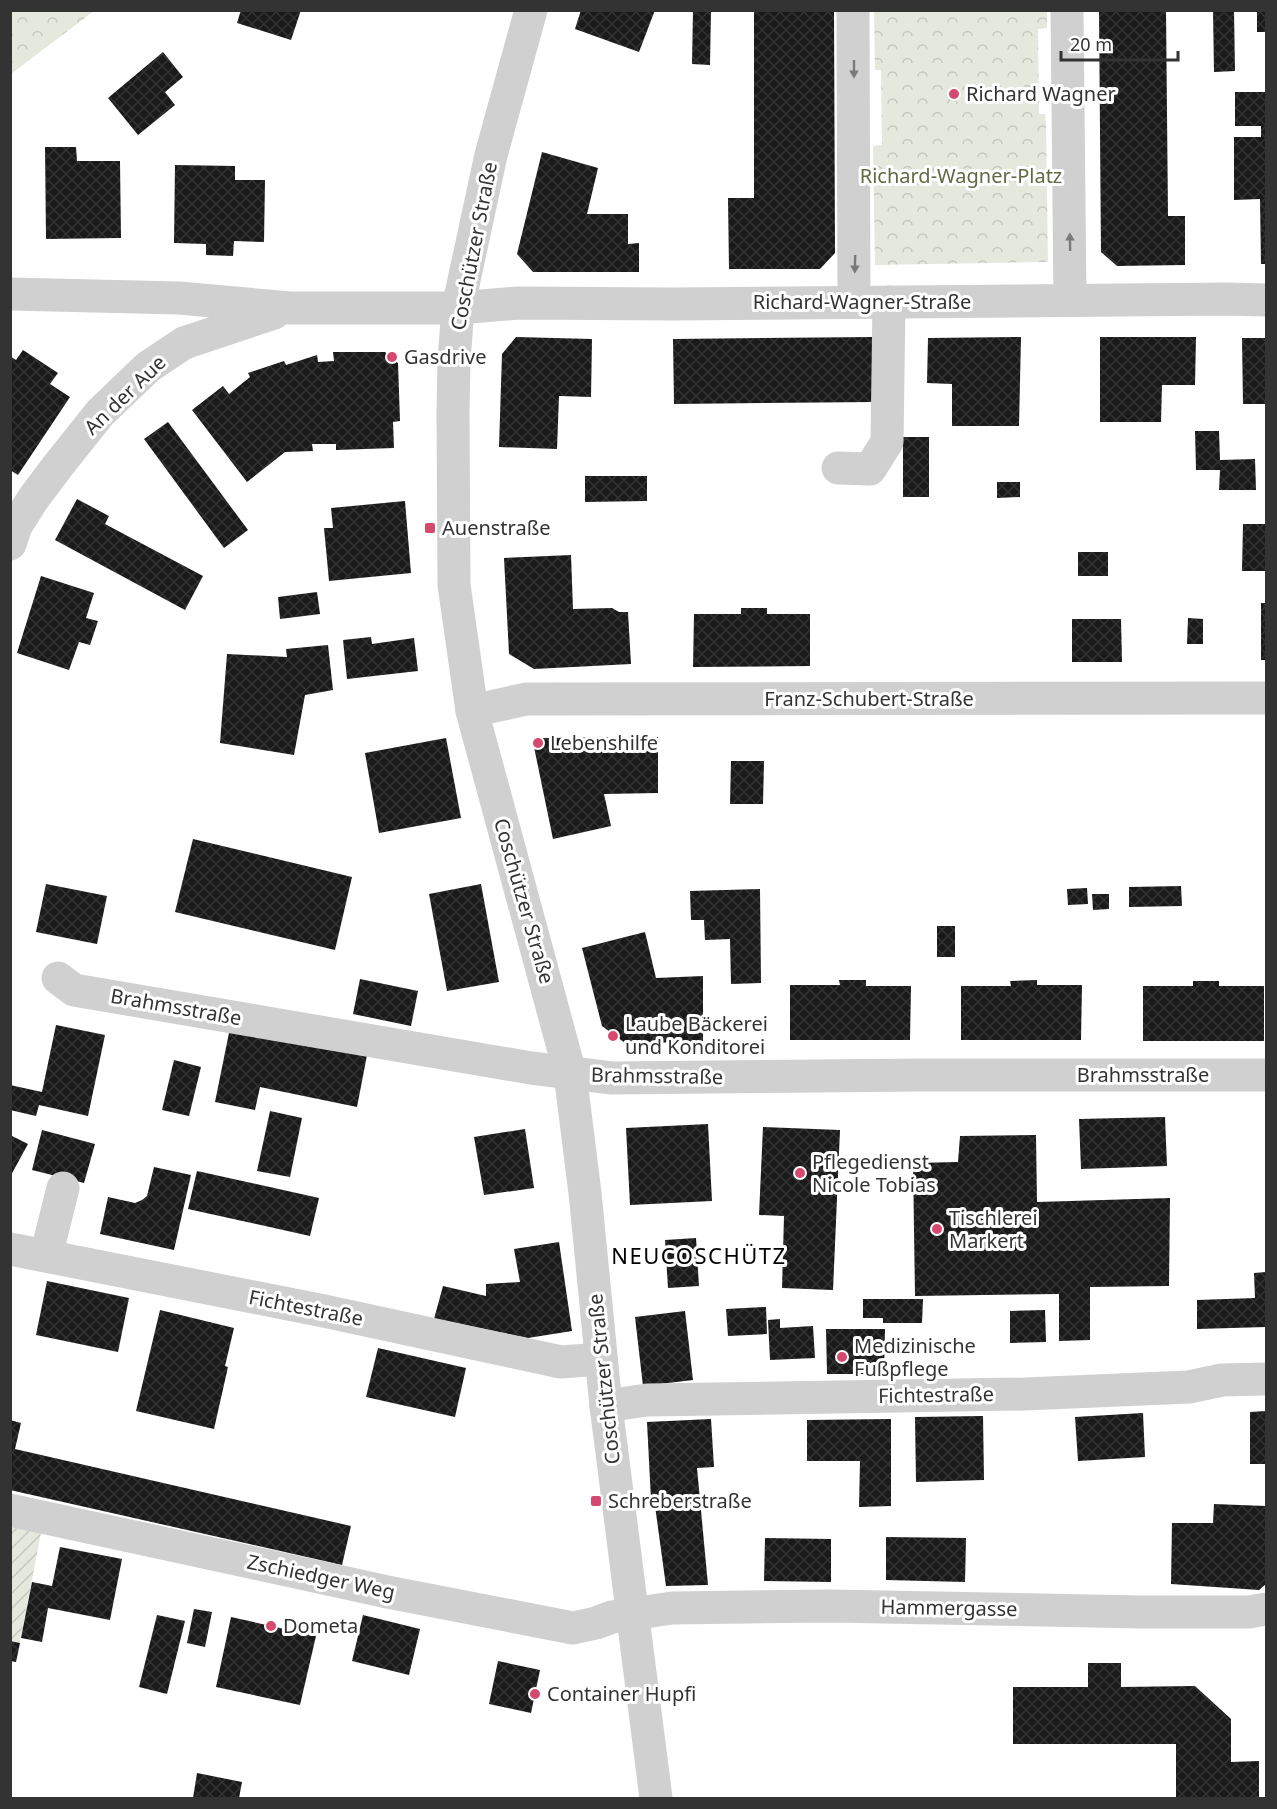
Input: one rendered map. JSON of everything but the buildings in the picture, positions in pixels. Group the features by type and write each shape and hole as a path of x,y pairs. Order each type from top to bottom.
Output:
{"street":[{"name":"Coschützer Straße","path":"531,10 491,155 458,308 453,412 454,585 472,711 570,1073 585,1194 606,1406 644,1687 656,1798"},
{"path":"853,10 854,302"},
{"path":"1067,10 1070,300"},
{"path":"10,294 179,298 290,308 458,308"},
{"name":"Richard-Wagner-Straße","path":"458,308 518,303 1266,300"},
{"path":"838,468 870,469 887,442 889,302"},
{"name":"An der Aue","path":"10,544 16,526 57,467 100,413 148,367 184,343 290,308"},
{"name":"Franz-Schubert-Straße","path":"472,711 526,699 1266,698"},
{"name":"Brahmsstraße","path":"58,978 74,990 570,1073 612,1078 1266,1075"},
{"path":"46,1256 63,1188"},
{"name":"Fichtestraße","path":"10,1248 334,1313 561,1362 601,1359"},
{"name":"Fichtestraße","path":"606,1406 647,1400 1025,1394 1189,1387 1222,1380 1266,1379"},
{"name":"Zschiedger Weg","path":"10,1510 388,1592 573,1628 612,1617 633,1615"},
{"name":"Hammergasse","path":"633,1615 672,1608 808,1606 1142,1612 1249,1612 1266,1609"}],"green space":[{"path":"11,10 94,10 94,11 11,74"},
{"name":"Richard-Wagner-Platz","path":"874,11 1047,11 1047,28 1038,29 1039,114 1045,114 1046,125 1048,262 875,265 873,146 882,145 881,70 875,70"},
{"path":"10,1527 41,1533 16,1662 10,1661"}],"place":[{"name":"Richard Wagner","path":"954,94"},
{"name":"Gasdrive","path":"392,357"},
{"name":"Auenstraße","path":"430,528"},
{"name":"Lebenshilfe","path":"538,743"},
{"name":"Laube Bäckerei und Konditorei","path":"613,1036"},
{"name":"Pflegedienst Nicole Tobias","path":"800,1173"},
{"name":"Tischlerei Markert","path":"937,1229"},
{"name":"Medizinische Fußpflege","path":"842,1357"},
{"name":"Schreberstraße","path":"596,1501"},
{"name":"Dometa","path":"271,1626"},
{"name":"Container Hupfi","path":"535,1694"}],"district":[{"name":"NEUCOSCHÜTZ","path":"699,1256"}]}
